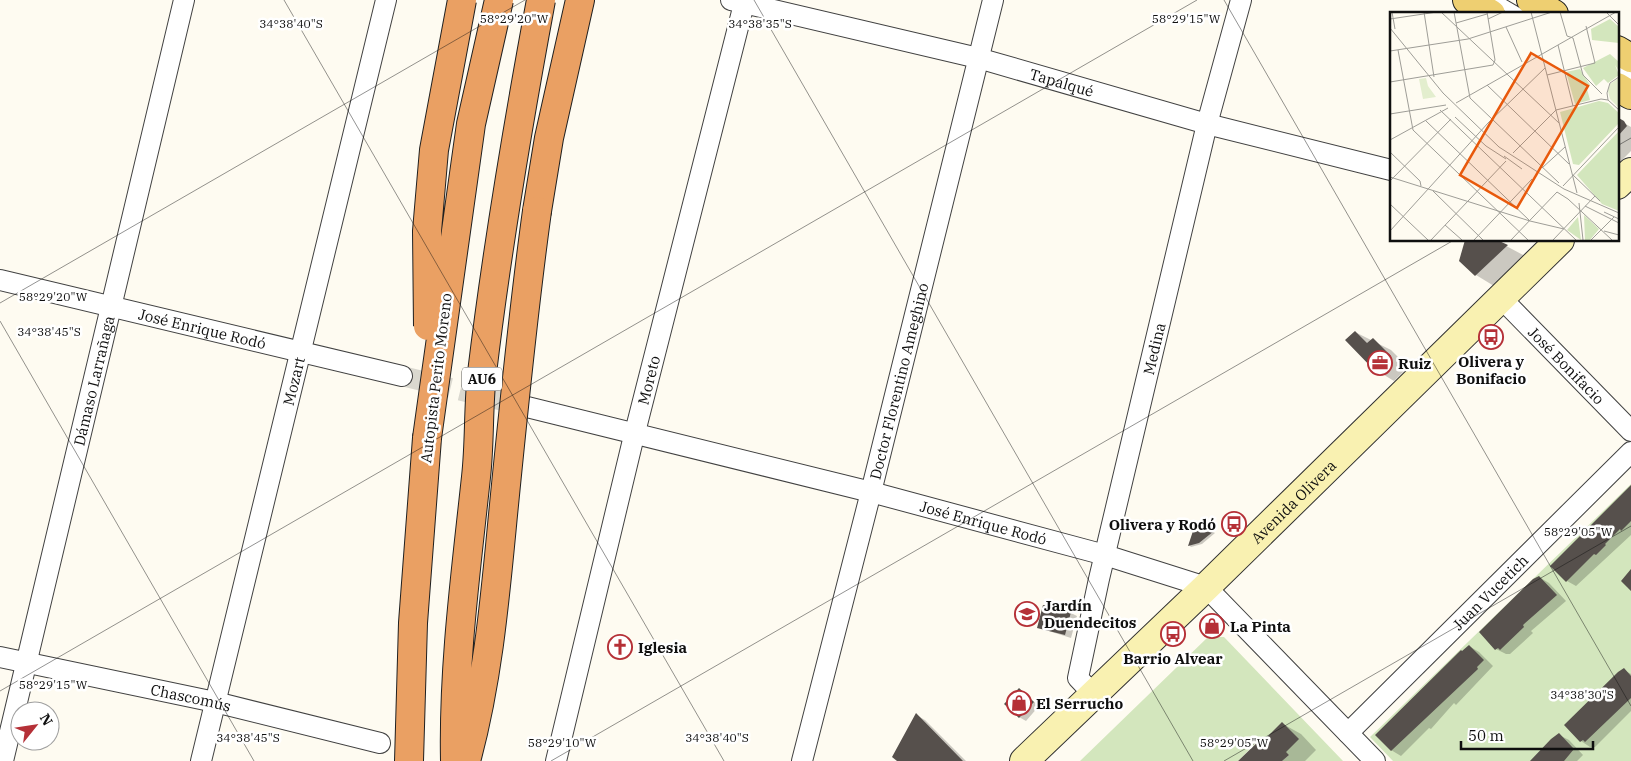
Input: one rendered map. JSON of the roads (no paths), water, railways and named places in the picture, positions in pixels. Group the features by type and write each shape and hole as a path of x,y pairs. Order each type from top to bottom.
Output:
{"highway":[{"path":"427,438 427,231 434,150 462,0"},
{"name":"Autopista Perito Moreno","path":"409,761 412,632 427,438 472,124 499,0"},
{"name":"AU6","path":"455,761 454,713 466,562 476,474 482,374 502,228 541,0"},
{"path":"466,761 479,712 491,629 527,282 537,211 549,138 580,0"}],"main road":[{"path":"1467,0 1488,12"},
{"path":"1531,0 1551,12"},
{"path":"1618,51 1631,58"},
{"path":"1618,88 1631,95"},
{"path":"1618,184 1631,172"},
{"name":"Avenida Olivera","path":"1024,761 1206,587 1559,241"}],"street":[{"name":"Dámaso Larrañaga","path":"3,761 184,0"},
{"name":"Mozart","path":"201,761 386,0"},
{"name":"Doctor Florentino Ameghino","path":"802,761 993,0"},
{"name":"Medina","path":"1093,694 1078,678 1104,555 1207,124 1241,0"},
{"name":"Tapalqué","path":"740,1 978,58 1207,124 1390,170"},
{"name":"Moreto","path":"556,761 740,1"},
{"name":"José Enrique Rodó","path":"0,280 402,376"},
{"name":"José Bonifacio","path":"1501,298 1631,431"},
{"name":"José Enrique Rodó","path":"523,406 871,492 1104,555 1206,587 1375,761"},
{"name":"Juan Vucetich","path":"1348,733 1631,452"},
{"name":"Chascomús","path":"0,657 215,702 380,742"}],"lane":[{"path":"1496,0 1517,12"},
{"path":"1618,71 1631,78"}],"tunnel":[{"path":"402,376 523,406"}],"place":[{"name":"Olivera y Bonifacio","path":"1491,337"},
{"name":"Ruiz","path":"1380,363"},
{"name":"Olivera y Rodó","path":"1234,524"},
{"name":"Jardín Duendecitos","path":"1027,614"},
{"name":"La Pinta","path":"1212,626"},
{"name":"Barrio Alvear","path":"1173,634"},
{"name":"Iglesia","path":"620,647"},
{"name":"El Serrucho","path":"1019,703"}]}
